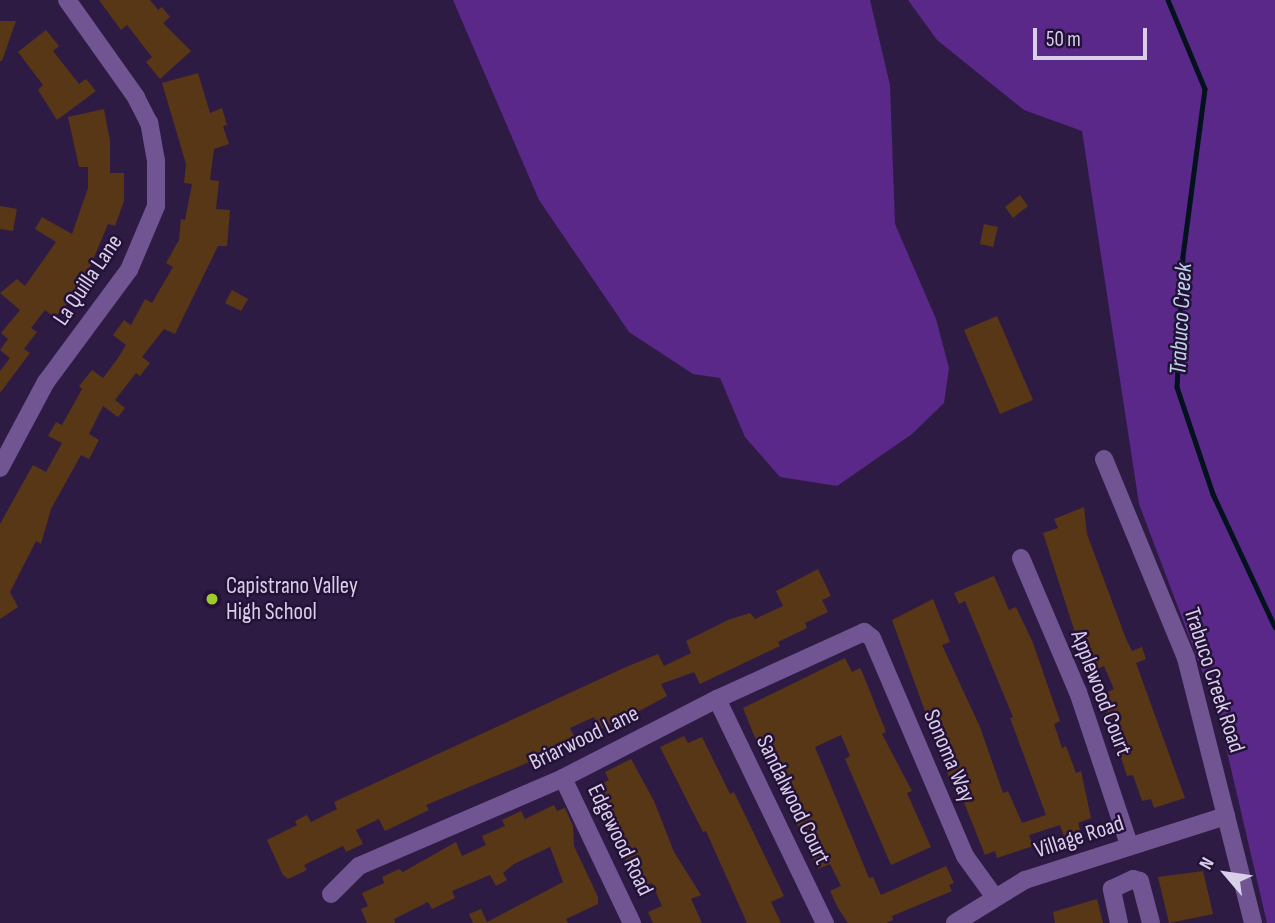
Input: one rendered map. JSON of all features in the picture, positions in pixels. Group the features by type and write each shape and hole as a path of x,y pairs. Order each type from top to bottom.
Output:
{"street":[{"name":"La Quilla Lane","path":"0,468 46,382 129,270 156,206 156,161 149,123 136,97 67,0"},
{"name":"Trabuco Creek Road","path":"1104,459 1186,658 1253,923"},
{"name":"Applewood Court","path":"1021,558 1078,692 1130,847"},
{"name":"Briarwood Lane","path":"331,894 359,866 563,778 717,699 864,632"},
{"name":"Sonoma Way","path":"864,632 872,638 965,856 994,896"},
{"name":"Sandalwood Court","path":"717,699 825,923"},
{"name":"Edgewood Road","path":"563,778 630,922"},
{"name":"Village Road","path":"955,923 994,896 1024,880 1226,816"},
{"path":"1119,923 1112,889 1133,879 1140,881 1151,923"}],"shaded area":[{"path":"453,0 870,0 890,85 895,224 936,319 949,368 944,403 912,434 837,486 780,477 745,437 720,378 693,374 629,332 539,200"},
{"path":"908,0 1275,0 1275,923 1267,923 1218,713 1139,504 1082,131 1024,110 937,40"}],"building":[{"path":"99,0 150,0 158,10 162,7 170,17 163,23 191,51 160,79 146,62 152,57 127,25 121,30"},
{"path":"0,21 16,21 2,61 0,61"},
{"path":"46,30 59,46 53,51 79,84 86,79 96,91 57,120 38,90 43,85 18,52"},
{"path":"198,73 210,113 222,108 227,125 223,126 229,144 214,149 210,180 219,181 216,209 230,210 227,246 218,246 175,334 164,329 142,357 150,363 140,376 136,373 115,400 125,408 118,417 103,406 89,434 99,440 89,459 81,455 51,509 41,544 36,541 10,592 18,607 0,619 0,524 33,465 46,472 62,443 48,436 56,422 62,425 82,389 79,386 92,370 103,378 126,345 113,335 124,320 131,325 145,299 152,303 173,267 166,263 179,240 181,219 185,220 192,184 184,183 186,164 162,83"},
{"path":"104,109 110,141 110,173 124,173 124,201 115,226 108,224 90,267 65,307 54,317 45,310 31,328 37,332 24,349 30,353 0,393 0,371 10,358 0,350 8,339 1,333 20,310 0,293 17,279 25,286 56,242 35,229 42,217 72,234 88,188 88,167 79,167 68,117"},
{"path":"1020,195 1028,206 1013,218 1005,207"},
{"path":"0,206 17,209 13,231 0,229"},
{"path":"984,224 998,227 993,247 980,244"},
{"path":"232,290 248,299 241,311 225,303"},
{"path":"997,316 1033,400 1000,414 964,330"},
{"path":"1084,507 1087,534 1126,639 1132,651 1142,647 1146,659 1136,663 1185,798 1154,808 1151,799 1142,801 1133,775 1127,776 1101,695 1114,689 1104,666 1094,670 1084,643 1079,645 1043,533 1058,528 1054,519"},
{"path":"818,569 831,596 822,600 828,612 805,623 807,628 778,642 780,646 700,684 694,672 661,684 667,696 643,709 599,730 594,717 570,728 575,739 551,753 426,805 429,810 385,831 379,819 356,830 363,844 346,852 343,846 304,865 307,870 288,879 283,875 267,840 297,825 295,821 307,815 311,822 337,809 334,802 626,667 658,654 664,666 691,653 686,641 728,620 750,613 755,619 783,606 776,591"},
{"path":"994,576 1009,610 1016,607 1033,643 1060,721 1054,724 1062,748 1066,746 1076,773 1081,771 1091,818 1078,823 1080,830 1064,836 1060,825 1029,835 1033,846 997,858 995,851 985,855 961,795 956,797 892,620 933,599 950,642 942,645 980,727 1003,793 1008,791 1022,823 1046,815 1010,718 1013,717 965,601 959,604 954,593"},
{"path":"845,658 852,672 860,668 863,674 886,732 882,734 912,791 907,793 931,847 891,865 845,759 850,756 841,735 815,747 869,878 873,877 881,895 946,866 954,883 949,885 952,891 892,916 893,920 886,923 848,923 838,908 830,891 841,886 830,864 818,869 783,795 787,793 766,748 760,750 743,708"},
{"path":"684,736 688,743 702,737 730,794 734,792 784,896 771,902 781,923 747,923 706,831 703,832 660,747"},
{"path":"631,759 654,801 674,852 701,895 691,899 702,923 653,923 648,912 662,906 652,883 644,887 631,861 627,863 619,845 625,842 597,786 609,780 605,772"},
{"path":"554,805 557,811 565,808 573,826 574,846 598,897 598,904 566,919 568,923 473,923 469,914 481,909 487,922 563,882 550,847 514,864 503,873 507,880 496,886 490,875 452,891 455,898 432,909 428,902 394,919 395,923 367,923 361,909 368,906 362,893 384,883 382,877 399,869 403,872 456,842 462,856 486,845 482,836 505,826 502,820 521,811 525,819"},
{"path":"1203,871 1213,914 1169,923 1158,877"},
{"path":"1097,899 1103,923 1055,923 1053,912"}],"waterway":[{"name":"Trabuco Creek","path":"1168,0 1205,89 1183,257 1177,387 1213,494 1275,627"}],"place":[{"name":"Capistrano Valley High School","path":"212,599"}]}
